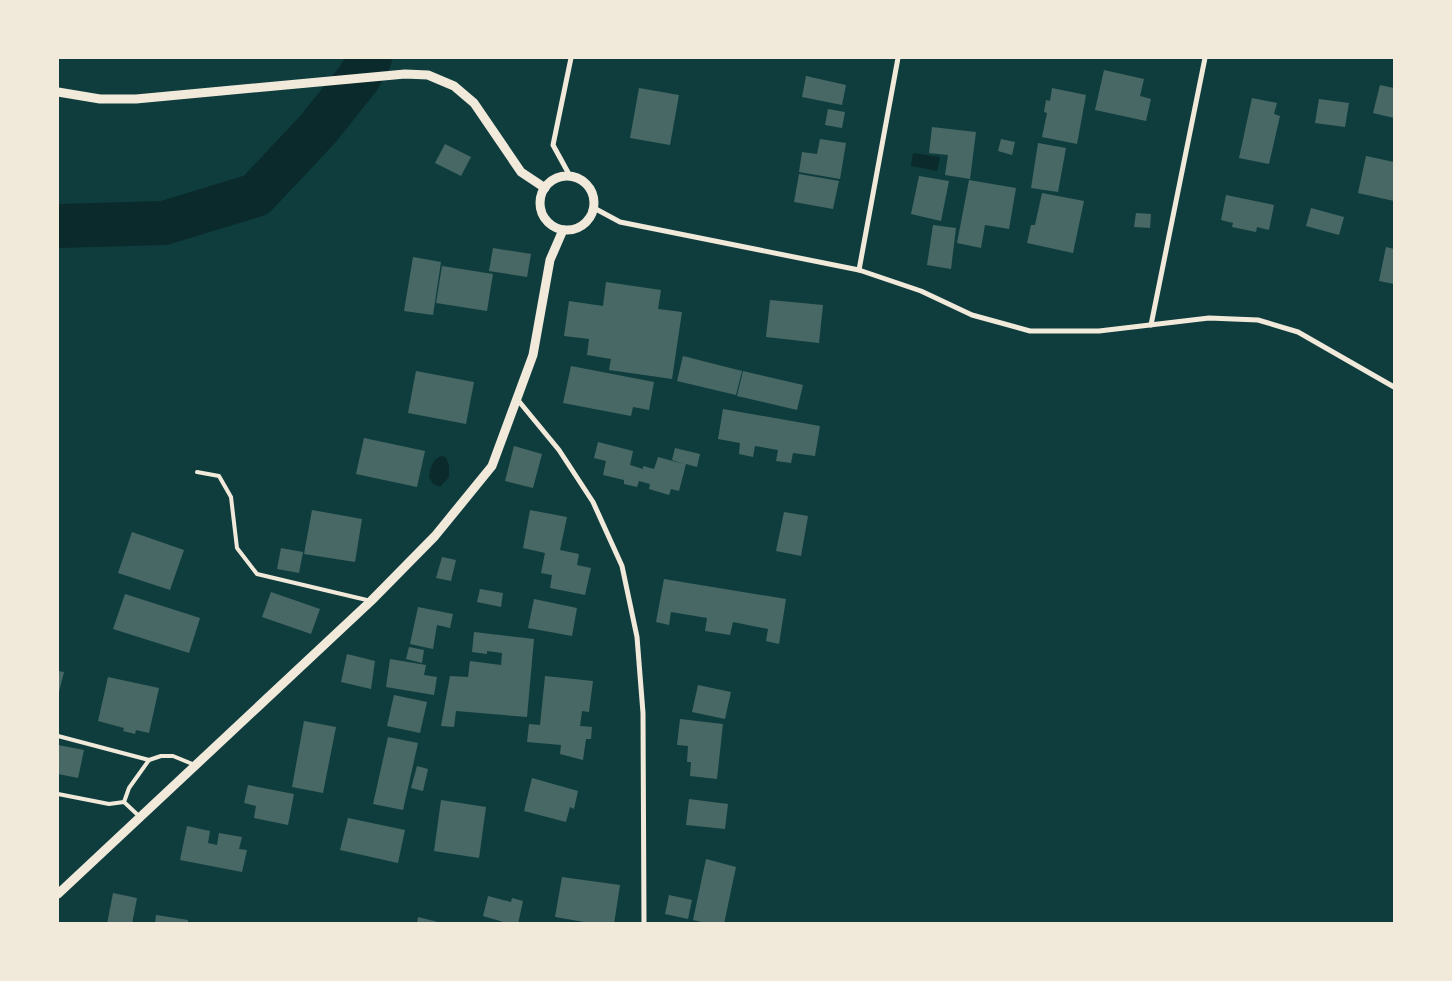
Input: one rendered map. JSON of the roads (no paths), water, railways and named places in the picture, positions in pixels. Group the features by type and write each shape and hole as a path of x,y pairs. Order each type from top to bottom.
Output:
{"street":[{"path":"570,176 554,145 571,58"},
{"path":"859,270 898,58"},
{"path":"1151,325 1205,58"},
{"path":"58,92 100,98 136,98 405,74 428,75 454,86 474,103 521,172 545,188"},
{"path":"570,176 579,179 592,191 594,208 586,223 579,228 563,230 547,222 542,214 541,196 545,188 556,179 570,176"},
{"path":"594,208 620,222 859,270 920,291 972,315 1030,331 1099,331 1209,318 1258,320 1298,332 1394,387"},
{"path":"58,894 371,601 435,536 492,466 533,354 550,260 563,230"},
{"path":"517,399 559,450 593,502 622,566 637,637 643,713 644,924"}],"lane":[{"path":"197,472 219,476 231,497 238,548 257,574 371,601"},
{"path":"58,736 149,760 161,756 173,756 195,765"},
{"path":"124,802 129,788 149,760"},
{"path":"58,794 109,804 124,802"},
{"path":"124,802 140,817"}],"water":[{"path":"913,153 940,157 937,171 911,166"},
{"path":"441,456 446,457 449,466 449,477 440,487 433,484 429,477 432,465"}],"waterway":[{"path":"58,226 164,223 256,195 318,129 358,79 370,58"}]}
